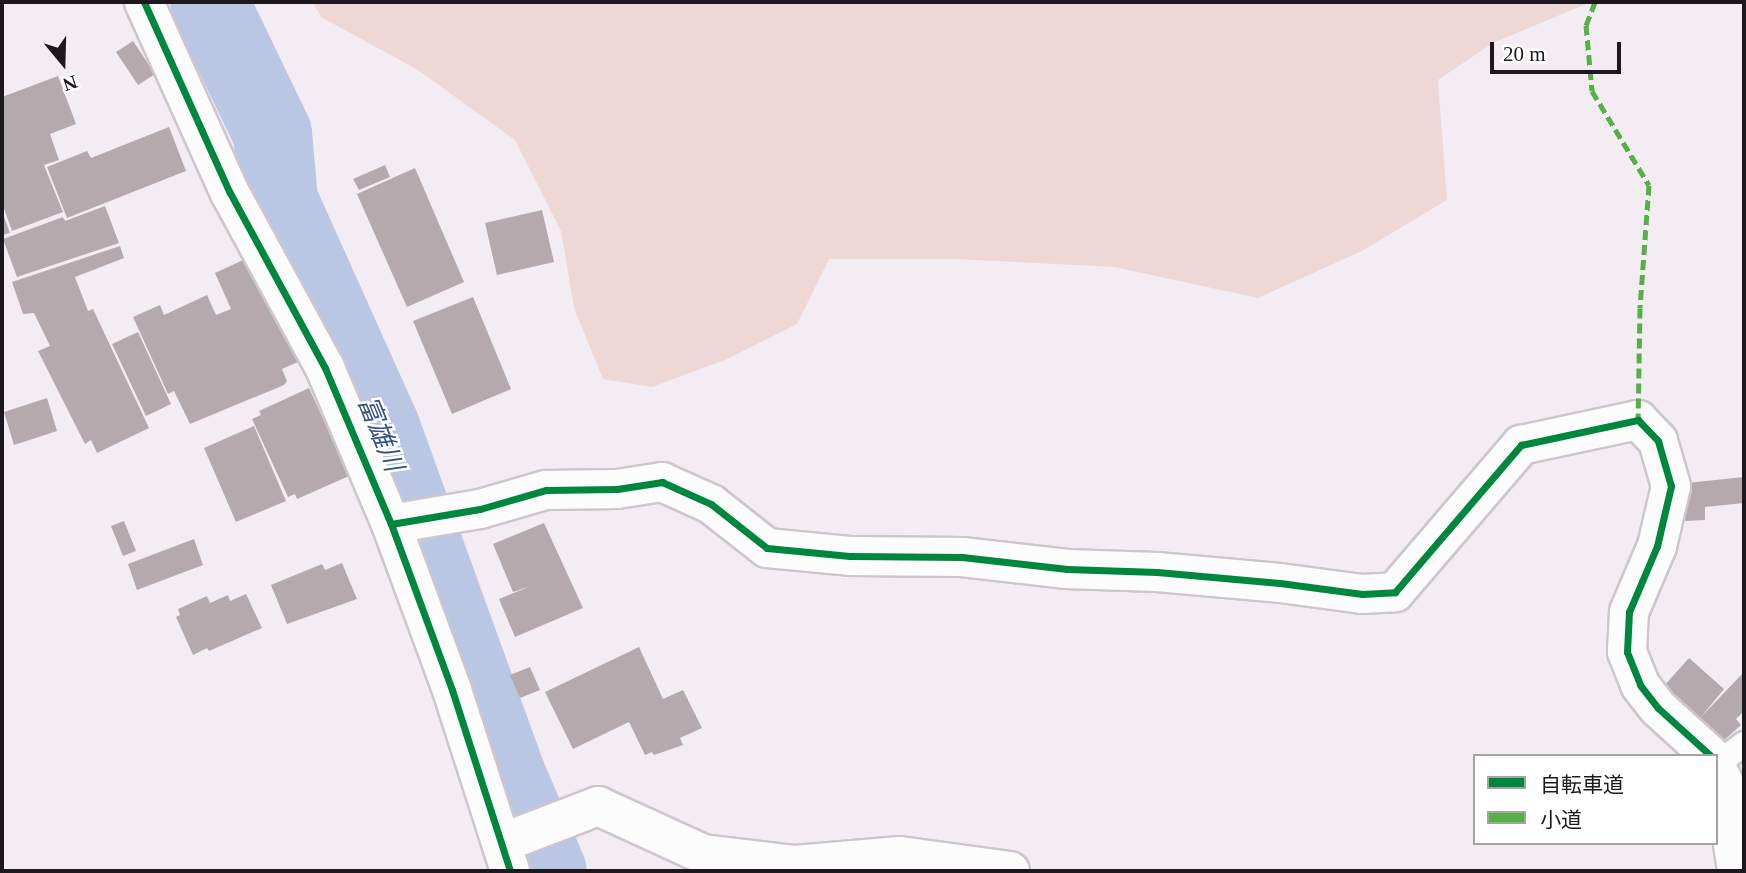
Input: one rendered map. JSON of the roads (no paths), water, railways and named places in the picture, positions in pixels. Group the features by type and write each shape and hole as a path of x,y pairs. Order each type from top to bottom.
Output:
{"street":[{"path":"144,2 230,193 325,369 391,524 511,850 598,806 703,854 795,865 900,856 1010,871"},
{"path":"391,524 480,509 546,490 617,489 662,482 711,504 767,548 850,556 962,557 1067,569 1157,572 1280,583 1362,594 1395,592 1521,446 1638,420 1658,441 1671,486 1657,546 1629,612 1627,652 1640,685 1658,708 1709,754"},
{"path":"1718,770 1724,783 1737,871"}],"lane":[{"path":"1718,764 1744,744"}],"waterway":[{"name":"富雄川","path":"209,2 272,133 278,200 380,427 506,775 547,871"}]}
